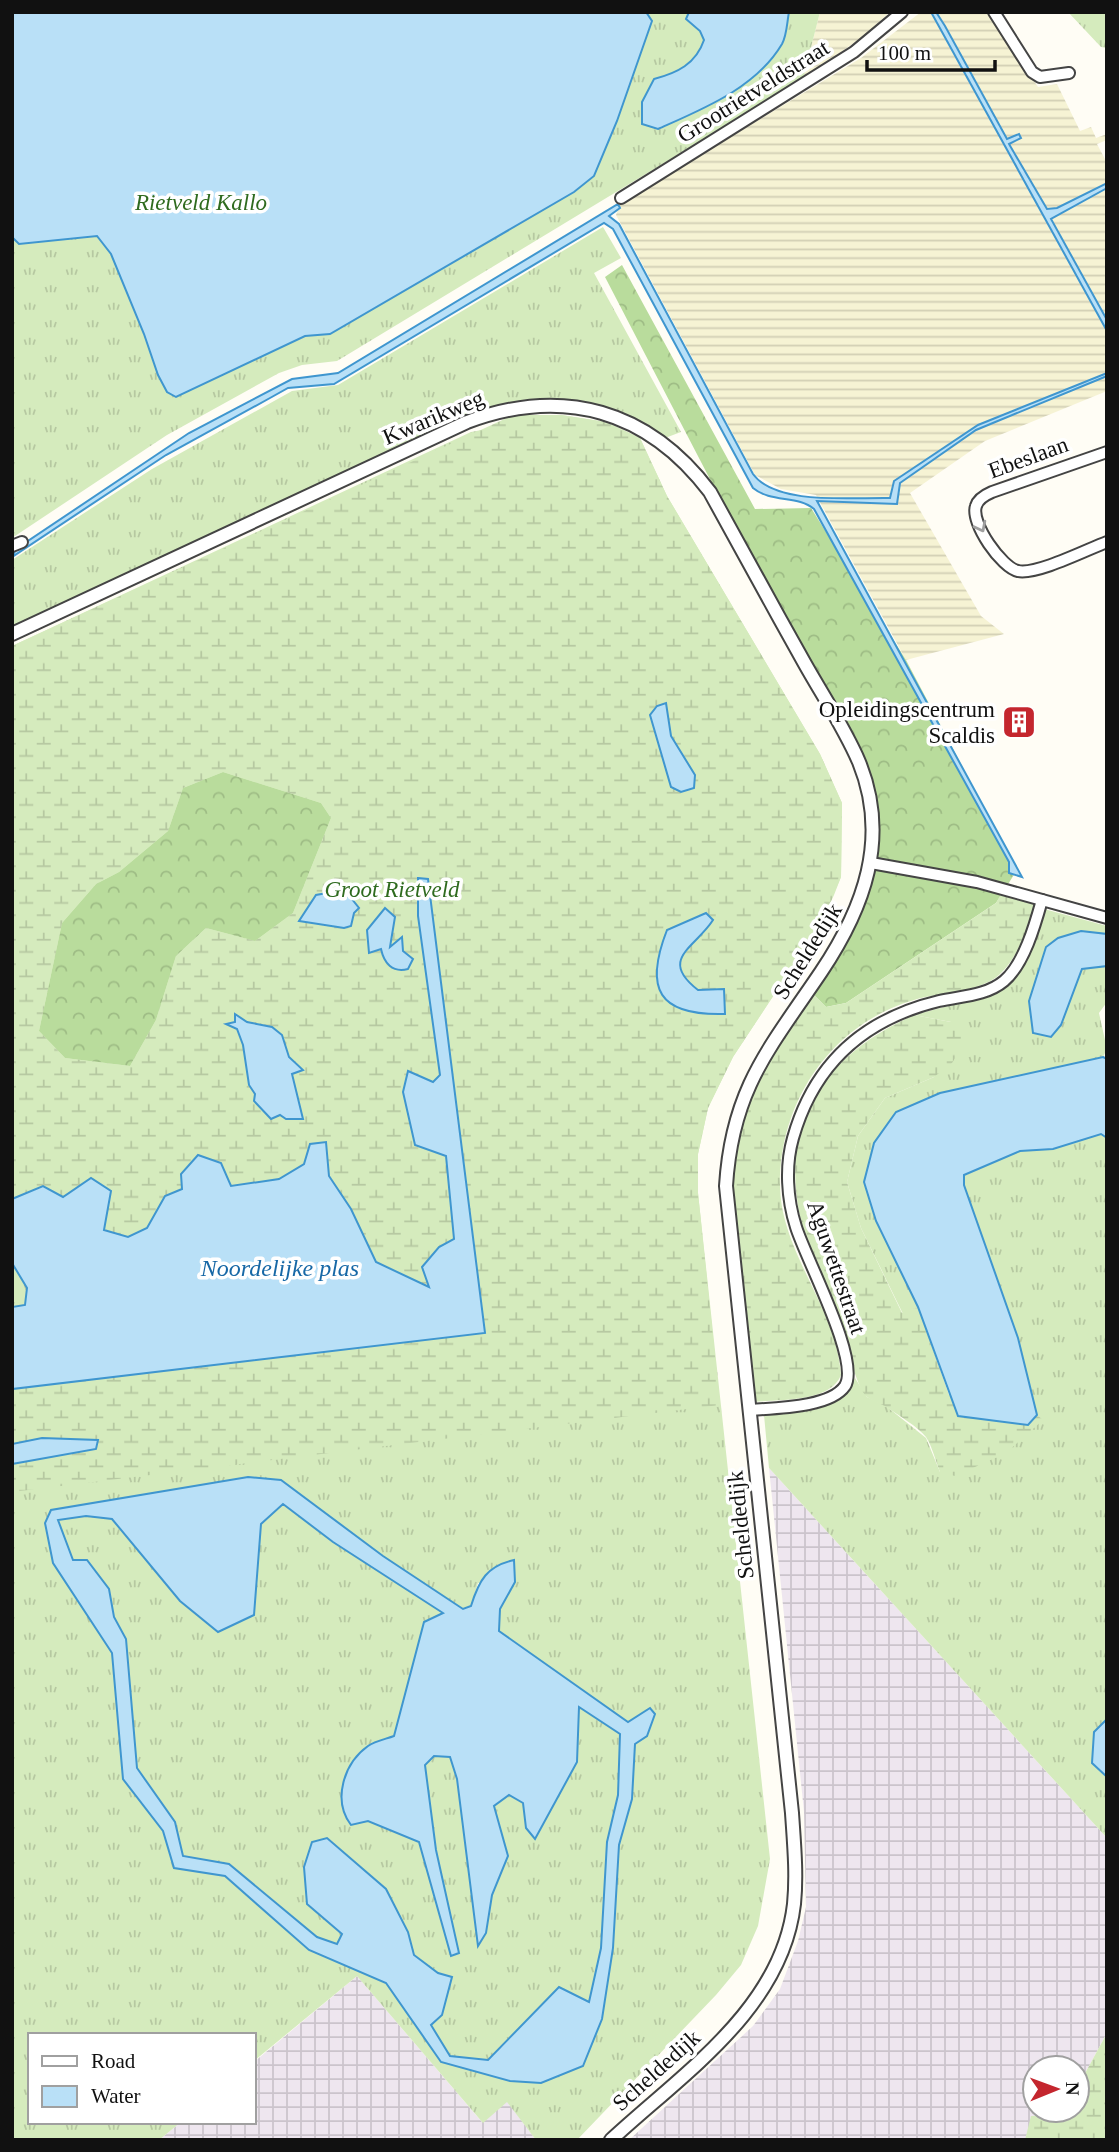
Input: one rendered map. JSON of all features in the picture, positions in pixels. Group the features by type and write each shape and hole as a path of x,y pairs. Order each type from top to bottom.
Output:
{"street":[{"name":"Grootrietveldstraat","path":"621,198 844,59 901,12"},
{"path":"994,12 1032,72 1045,78 1062,72 1069,73"},
{"name":"Kwarikweg","path":"12,634 492,412 537,405 561,405 600,411 643,430 662,442 695,472 710,492 859,763 873,825 871,867"},
{"name":"Ebeslaan","path":"1107,452 992,492 977,503 975,510 976,523 985,537 1005,564 1018,571 1033,570 1107,542"},
{"path":"871,867 977,882 1107,918"},
{"name":"Scheldedijk","path":"611,2140 744,2018 769,1983 786,1938 794,1905 792,1813 726,1186 728,1150 738,1108 754,1070 843,940 865,891 871,867"},
{"name":"Aguwettestraat","path":"749,1410 821,1401 844,1388 849,1377 845,1353 829,1307 795,1226 788,1185 791,1145 802,1107 825,1068 852,1042 879,1023 912,1009 985,993 1004,981 1016,966 1042,900"}],"shaded area":[{"path":"820,12 890,12 865,35 803,79"},
{"path":"921,12 988,12 1038,87 1057,84 1080,131 1091,127 1096,138 1107,134 1107,140 1097,144 1107,163 1107,391 985,441 910,493 981,616 1004,634 906,660 816,495 781,489 755,475 616,215 620,204 861,58"},
{"path":"769,1468 1107,1838 1107,2033 1091,2062 1091,2054 1021,2054 1021,2124 1035,2124 1028,2131 1025,2140 629,2140 753,2026 780,1989 798,1941 806,1907 804,1812"},
{"path":"357,1976 482,2122 507,2101 536,2140 159,2140 179,2124 256,2124 256,2060"}],"green space":[{"name":"Rietveld Kallo","path":"12,12 820,12 803,79 337,361 302,365 279,373 167,435 12,538"},
{"path":"1068,12 1107,12 1107,48 1101,47"},
{"path":"603,227 621,258 594,273 681,432 665,438 624,415 560,400 537,400 491,407 12,628 12,560 152,469 292,391 338,385"},
{"path":"622,265 755,509 811,508 906,660 1017,870 996,903 846,1003 826,1007 813,994 856,924 873,878 878,827 875,797 605,277"},
{"name":"Groot Rietveld","path":"513,415 561,415 606,422 640,438 667,496 820,754 842,803 841,877 834,895 820,925 733,1057 708,1108 698,1154 698,1193 720,1405 12,1492 12,1464 38,1460 98,1441 42,1438 12,1444 12,1389 485,1332 428,879 418,878 440,1076 434,1082 446,1155 454,1239 439,1247 429,1288 376,1262 351,1209 329,1176 325,1142 298,1168 278,1179 193,1189 165,1196 147,1228 128,1237 104,1230 111,1191 92,1178 63,1197 17,1196 12,1199 12,646","holes":["666,704 671,737 695,775 693,788 671,787 654,728","223,772 321,803 331,818 293,913 255,941 206,928 176,956 156,1020 130,1066 65,1058 39,1031 62,923 96,884 119,872 168,831 183,788","705,913 705,934 683,951 679,960 680,969 692,987 724,1014 684,1010 671,1004 662,995 658,983 660,950 666,930","395,917 390,948 401,938 403,951 381,948 369,953 367,930 378,921","236,1014 279,1031 293,1059 302,1070 292,1074 300,1103 271,1119 261,1111 249,1085 243,1044 237,1029 227,1024 235,1023"]},
{"name":"Groot Rietveld","path":"561,415 606,422 640,438 667,496 820,754 842,803 841,877 820,925 733,1057 708,1108 698,1154 698,1193 770,1859 758,1926 741,1965 716,1995 577,2140 536,2140 507,2102 483,2123 357,1976 256,2059 256,2033 28,2033 28,2124 179,2124 159,2140 12,2140 12,646 471,432","holes":["248,1477 281,1480 383,1556 463,1609 471,1606 478,1583 515,1582 500,1609 499,1631 628,1723 635,1744 632,1799 619,1845 613,1948 583,2066 541,2083 510,2081 441,2062 386,1983 309,1950 225,1876 174,1868 163,1831 123,1778 112,1653 52,1510"]},
{"path":"223,772 321,803 331,818 293,913 255,941 206,928 176,956 156,1020 130,1066 65,1058 39,1031 62,923 96,884 119,872 168,831 183,788"},
{"path":"1001,894 1036,905 1017,951 1006,968 981,985 914,1000 885,1011 858,1027 816,1070 801,1095 789,1123 782,1153 782,1209 798,1257 830,1326 841,1375 826,1391 815,1395 790,1400 754,1402 731,1186 740,1129 757,1083 813,994 826,1007 846,1003 996,903"},
{"path":"1044,909 1107,926 1107,934 1081,931 1061,1025 1082,969 1107,966 1107,1002 1099,1013 1107,1049 1103,1057 1074,1064 876,1221 918,1307 903,1314 861,1228 847,1182 858,1136 885,1098 934,1077 951,1022 914,1015 968,1002 1001,989 1013,979 1024,963"},
{"path":"914,1015 951,1022 966,1041 952,1063 934,1077 885,1098 858,1136 847,1182 861,1228 902,1313 918,1307 949,1395 1028,1425 1037,1415 1043,1420 1006,1453 955,1476 940,1472 930,1445 922,1433 888,1408 867,1397 861,1388 835,1305 804,1232 796,1185 796,1152 803,1122 833,1071 883,1031"},
{"path":"1101,1134 1107,1138 1107,1719 1094,1732 1092,1763 1107,1777 1107,1838 769,1468 764,1415 817,1409 829,1405 840,1399 855,1378 867,1397 886,1406 926,1438 940,1472 1042,1420 1037,1415 1018,1338 964,1185 964,1175 1020,1151 1053,1149"},
{"path":"283,1504 333,1542 444,1613 424,1622 394,1736 369,1745 368,1821 419,1842 451,1956 459,1953 436,1850 425,1765 434,1756 451,1757 457,1779 478,1945 486,1933 492,1895 508,1856 494,1806 509,1795 523,1803 526,1828 535,1839 577,1762 579,1707 620,1733 618,1795 607,1842 601,1948 589,2002 559,1987 488,2060 450,2056 431,2025 438,1973 414,1955 408,1932 353,1862 327,1838 312,1842 304,1867 307,1904 342,1935 337,1944 317,1937 229,1864 183,1856 175,1822 137,1768 126,1640 114,1617 109,1589 73,1560 58,1520 86,1516 112,1519 180,1601 254,1615 261,1524"},
{"path":"1107,2033 1107,2140 1025,2140 1029,2124 1091,2124 1091,2062"}],"water":[{"name":"Rietveld Kallo","path":"12,12 646,12 652,21 617,121 594,176 574,192 330,334 305,336 176,397 167,392 158,375 111,254 97,236 19,244 12,237"},
{"path":"689,12 789,12 782,44 758,73 743,85 710,105 658,129 642,124 642,102 654,79 685,66 696,55 704,40 700,31 686,19"},
{"path":"931,12 936,12 945,26 1007,139 1019,134 1021,138 1009,144 1047,209 1057,208 1107,183 1107,188 1051,219 1107,320 1107,331"},
{"path":"618,204 620,208 609,216 619,224 753,474 764,484 779,491 816,498 890,498 894,481 978,425 1107,373 1107,376 976,430 900,483 897,504 817,501 1022,877 1009,873 1009,862 814,509 800,502 768,496 753,488 613,229 604,223 334,384 288,388 166,455 12,557 16,549 189,433 292,379 338,373"},
{"path":"666,703 671,736 695,775 694,788 681,792 671,787 650,715 657,706"},
{"name":"Noordelijke plas","path":"418,878 428,879 485,1333 12,1389 12,1307 25,1305 27,1288 12,1263 12,1199 43,1186 63,1197 91,1178 111,1191 104,1230 128,1237 147,1228 165,1196 182,1189 181,1174 198,1155 221,1163 231,1186 279,1179 304,1164 310,1144 326,1142 329,1176 351,1209 376,1262 429,1287 422,1267 439,1247 454,1239 446,1156 415,1145 403,1092 408,1071 433,1082 440,1075 418,916"},
{"path":"338,891 351,898 359,908 354,913 351,926 344,928 299,921 316,895"},
{"path":"385,908 395,917 390,947 402,937 403,951 413,959 408,969 397,970 390,966 381,949 369,953 367,930"},
{"path":"706,913 713,920 684,954 680,962 681,970 698,990 724,989 725,1014 684,1010 671,1004 662,995 658,983 657,968 667,930"},
{"path":"1081,931 1107,934 1107,966 1082,969 1061,1025 1051,1037 1033,1033 1029,1001 1046,947 1058,938"},
{"path":"235,1014 247,1022 272,1027 282,1035 289,1057 303,1070 292,1074 303,1119 286,1119 280,1115 271,1119 254,1101 255,1094 249,1085 243,1045 237,1029 226,1024 235,1022"},
{"path":"1103,1057 1107,1059 1107,1138 1101,1134 1053,1149 1020,1151 964,1175 964,1185 1018,1338 1037,1415 1028,1425 958,1416 918,1307 876,1221 864,1182 874,1143 896,1112 940,1093"},
{"path":"42,1438 98,1440 96,1449 12,1464 12,1444"},
{"path":"248,1477 281,1480 383,1556 463,1609 471,1606 477,1589 491,1570 514,1560 515,1582 500,1609 499,1631 628,1722 650,1708 655,1714 647,1736 635,1744 632,1799 619,1845 613,1948 602,2019 583,2066 541,2083 510,2081 441,2062 386,1983 309,1950 225,1876 174,1868 163,1831 123,1779 112,1653 53,1563 45,1523 51,1510","holes":["283,1504 333,1542 443,1613 424,1622 394,1736 371,1744 353,1762 343,1783 342,1804 351,1825 368,1821 419,1842 451,1956 459,1953 436,1850 425,1765 434,1756 450,1757 457,1779 478,1946 486,1933 492,1895 508,1856 494,1806 509,1795 523,1803 526,1828 535,1839 577,1762 579,1707 620,1734 618,1795 607,1842 601,1948 589,2002 559,1987 488,2060 450,2056 431,2025 442,2015 452,1977 438,1973 414,1955 408,1932 386,1889 327,1838 312,1842 304,1867 307,1904 342,1934 337,1944 317,1937 229,1864 183,1856 175,1822 137,1768 126,1639 114,1617 109,1589 87,1560 73,1560 58,1520 86,1516 112,1519 180,1601 218,1632 254,1615 261,1524"]},
{"path":"1107,1719 1107,1777 1092,1763 1094,1732"}],"place":[{"name":"Opleidingscentrum Scaldis","path":"1019,722"}]}
